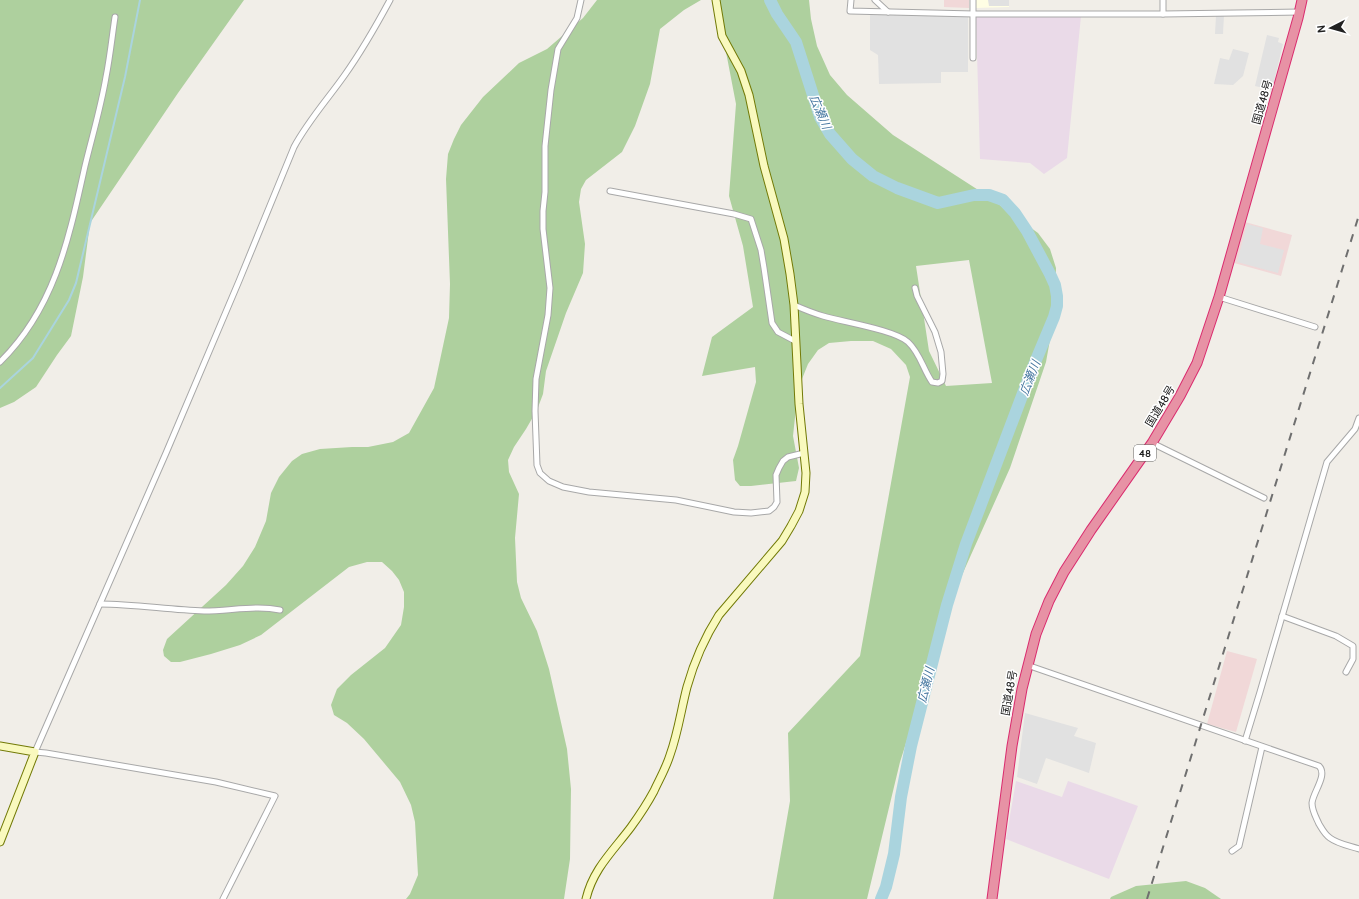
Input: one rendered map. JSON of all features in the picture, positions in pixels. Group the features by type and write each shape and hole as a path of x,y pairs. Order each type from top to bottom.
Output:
{"highway":[{"name":"国道48号","path":"992,899 1012,746 1027,665 1039,626 1064,572 1091,530 1152,443 1180,396 1197,363 1219,297 1300,12 1302,0"}],"street":[{"path":"0,842 35,752 239,281 294,147 304,129 343,77 371,34 390,0"},
{"path":"581,0 577,18 558,49 551,90 546,139 543,229 550,288 548,315 536,379 536,465 540,473 549,481 563,487 676,500 734,512 751,513 769,512 774,507 777,502 776,475 779,468 788,457 804,453"},
{"path":"586,899 588,890 596,872 631,827 662,775 670,756 693,668 712,626 719,615 782,541 800,511 805,492 806,473 795,341 794,305 784,239 764,166 749,95 741,71 722,36 716,0"},
{"path":"851,0 850,11 974,14 1300,12"},
{"path":"876,0 888,12"},
{"path":"973,58 974,0"},
{"path":"1163,0 1163,14"},
{"path":"0,362 25,333 46,297 57,273 69,236 106,78 115,17"},
{"path":"610,191 734,214 751,219 761,250 772,323 778,332 795,341"},
{"path":"794,305 822,316 902,337 916,351 932,382 938,383 942,381 943,374 941,352 935,332 917,296 915,288"},
{"path":"1219,297 1315,327"},
{"path":"1245,741 1327,462 1356,429 1359,418"},
{"path":"1152,443 1264,498"},
{"path":"100,604 202,611 223,611 267,607 280,610"},
{"path":"1282,616 1336,636 1353,646 1353,659 1346,672"},
{"path":"1027,665 1317,765 1321,768 1322,775 1312,802 1316,818 1330,838 1336,842 1359,849"},
{"path":"0,746 216,782 275,796 223,899"},
{"path":"1232,852 1239,846 1262,747"}],"shaded area":[{"path":"944,0 969,0 969,8 944,7"},
{"path":"975,0 1009,0 1009,7 975,8"},
{"path":"988,0 1009,0 1009,6 989,6"},
{"path":"968,14 968,72 941,72 941,83 879,84 878,55 870,50 870,15"},
{"path":"1216,15 1224,15 1223,34 1215,34"},
{"path":"1081,16 1067,158 1044,174 1030,163 980,159 976,17"},
{"path":"1267,35 1279,38 1278,42 1283,44 1272,90 1255,86"},
{"path":"1233,49 1249,53 1243,76 1233,85 1214,84 1220,58 1229,60"},
{"path":"1245,222 1292,235 1281,276 1234,263"},
{"path":"1247,224 1263,228 1260,244 1284,250 1278,273 1237,262"},
{"path":"1227,651 1257,659 1236,732 1207,724"},
{"path":"1025,713 1078,728 1074,736 1096,743 1089,773 1046,758 1037,784 1017,777"},
{"path":"1016,781 1062,797 1068,781 1138,806 1109,879 1006,839"}],"green space":[{"path":"0,0 244,0 178,93 90,223 83,277 71,336 36,387 14,402 0,408"},
{"path":"597,0 701,0 684,10 660,29 650,84 635,126 622,152 586,180 581,189 579,202 585,244 583,273 566,313 546,371 543,394 537,410 514,447 508,460 509,472 519,494 515,538 517,582 521,598 537,631 549,669 567,749 571,789 570,859 564,899 406,899 410,894 418,875 415,822 411,805 400,782 364,739 347,723 334,715 331,705 337,689 351,675 385,648 401,625 404,607 404,592 399,580 392,571 382,562 367,562 349,567 261,635 240,645 180,662 171,662 164,656 163,650 167,639 226,585 243,566 255,547 266,521 271,493 279,477 292,461 302,454 320,449 368,447 393,442 409,433 434,388 449,318 450,284 446,179 448,154 454,139 461,125 483,97 519,63 547,49 583,18"},
{"path":"716,0 809,0 811,19 817,46 830,75 847,95 893,135 986,195 1038,233 1050,249 1056,268 1055,312 1046,362 1010,468 953,595 900,762 867,899 773,899 790,801 788,733 860,656 910,377 906,365 891,349 873,341 829,343 818,350 808,364 798,389 793,436 799,468 796,481 740,486 735,480 733,460 756,382 755,367 702,376 712,337 753,307 743,246 729,196 736,104","holes":["969,260 992,383 946,386 929,351 916,266"]},
{"path":"1186,881 1205,888 1221,899 1110,899 1111,897 1136,886"}],"waterway":[{"path":"0,388 33,358 69,300 76,283 125,77 140,0"},
{"name":"広瀬川","path":"770,0 777,14 796,42 820,117 830,134 852,159 873,176 897,188 938,203 974,195 989,195 1003,200 1015,213 1027,231 1050,274 1055,285 1057,296 1057,306 1054,317 1031,372 966,544 947,605 911,746 901,797 894,854 886,887 881,899"}],"railway":[{"path":"1147,899 1359,215"}]}
